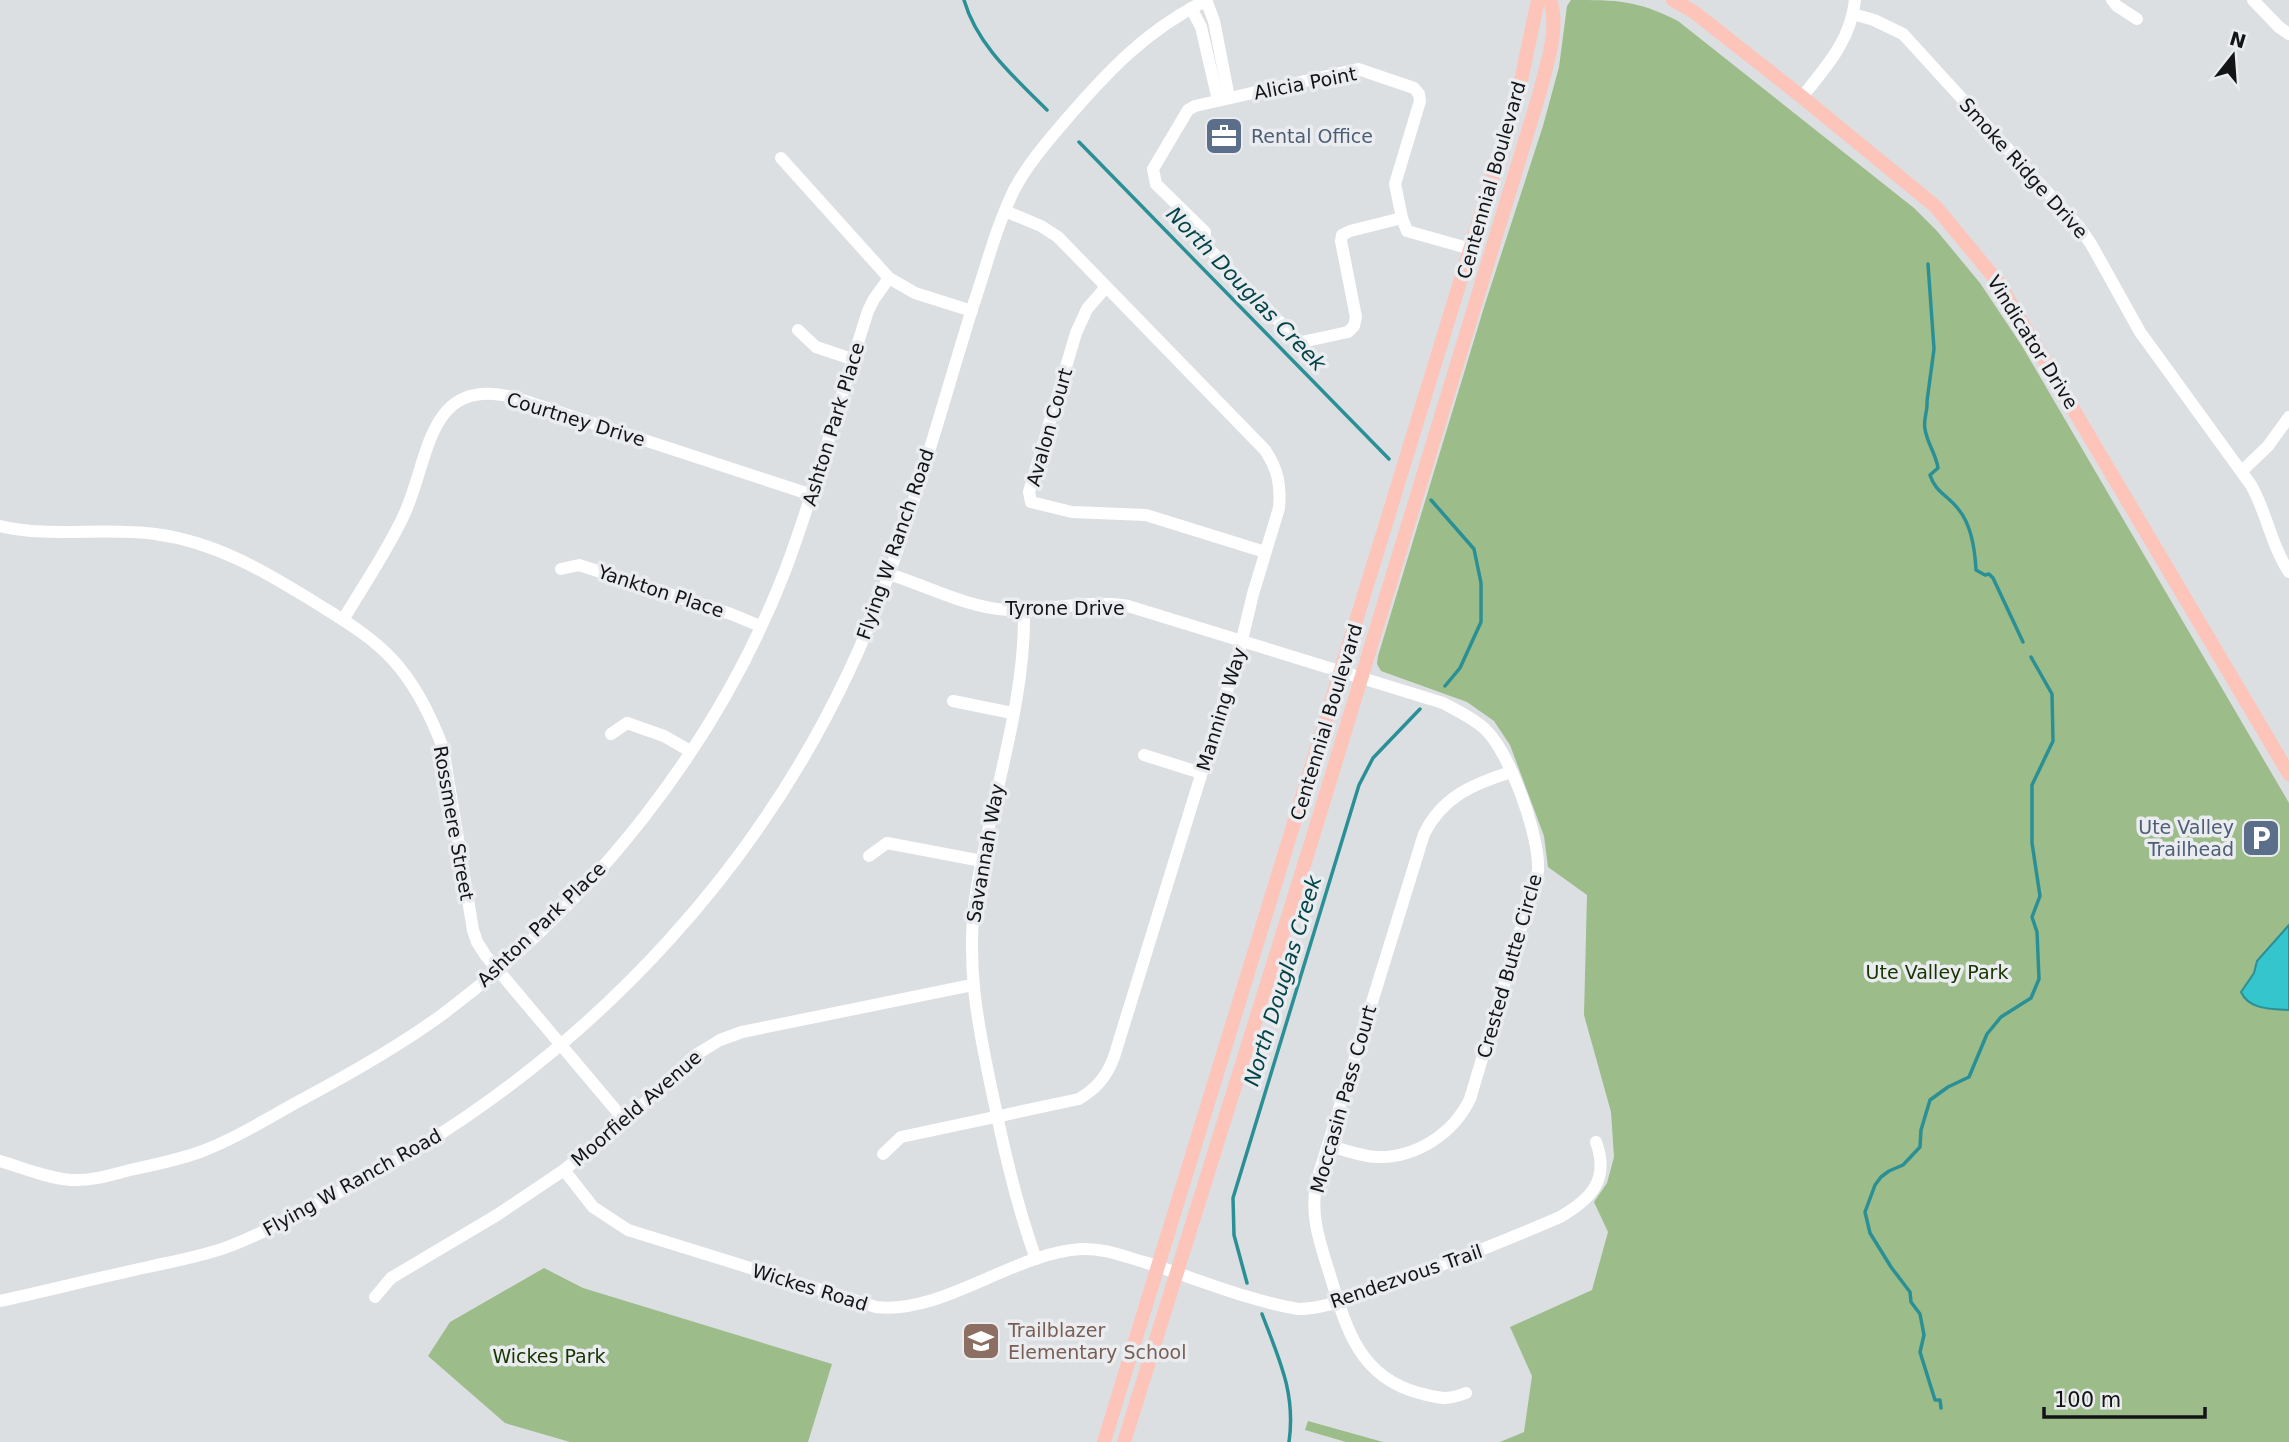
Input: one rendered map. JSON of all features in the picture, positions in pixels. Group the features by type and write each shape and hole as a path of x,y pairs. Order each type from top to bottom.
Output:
{"main road":[{"name":"Centennial Boulevard","path":"1104,1442 1520,90 1538,0"},
{"name":"Centennial Boulevard","path":"1124,1442 1362,677 1539,95 1550,46 1553,11 1550,0"},
{"name":"Vindicator Drive","path":"1673,0 1694,12 1935,206 1998,282 2289,774"}],"street":[{"path":"1206,0 1214,21 1224,99"},
{"name":"Flying W Ranch Road","path":"0,1301 205,1254 262,1232 410,1154 479,1109 562,1046 677,933 737,857 799,765 870,625 889,574 1005,211 1023,174 1053,135 1134,46 1206,0"},
{"path":"1802,97 1843,43 1855,0"},
{"path":"2112,0 2137,19"},
{"path":"2253,0 2289,34"},
{"path":"1191,8 1201,27 1224,99"},
{"name":"Smoke Ridge Drive","path":"1853,14 1874,20 1903,34 2080,228 2140,332 2242,471 2264,512 2276,549 2289,572"},
{"name":"Alicia Point","path":"1358,69 1414,88 1419,94 1420,101 1395,184 1402,218 1342,235 1340,241 1356,317 1354,326 1348,332 1310,342 1296,339 1210,250 1205,244 1205,233 1156,184 1153,169 1188,110 1195,106 1358,69"},
{"path":"781,158 889,278 915,293 972,311"},
{"name":"Manning Way","path":"883,1154 901,1138 1079,1099 1097,1087 1110,1069 1242,641 1280,495 1278,473 1255,440 1049,231 1005,211"},
{"path":"1402,218 1407,230 1413,234 1471,249"},
{"name":"Ashton Park Place","path":"0,1161 62,1178 84,1180 198,1153 267,1119 373,1060 440,1015 498,970 571,901 639,822 690,751 712,718 760,626 784,572 811,495 868,311 889,278"},
{"name":"Avalon Court","path":"1106,287 1087,310 1076,333 1030,486 1031,502 1072,512 1146,515 1265,552"},
{"path":"798,330 816,348 852,359"},
{"name":"Courtney Drive","path":"343,620 404,516 436,424 458,402 481,394 516,398 811,495"},
{"path":"2242,471 2268,446 2289,417"},
{"name":"Rossmere Street","path":"0,526 33,531 151,533 205,545 259,567 364,634 394,662 412,685 434,724 443,748 477,942 625,1121"},
{"name":"Yankton Place","path":"561,569 579,565 732,614 760,626"},
{"name":"Tyrone Drive","path":"889,574 984,606 1024,610 1119,604 1362,677"},
{"name":"Savannah Way","path":"1024,610 1023,657 982,860 970,965 979,1029 1013,1192 1036,1259"},
{"name":"Crested Butte Circle","path":"1328,1145 1375,1157 1404,1154 1432,1142 1464,1112 1538,871 1539,858 1535,832 1495,740 1472,719 1443,703 1362,677"},
{"path":"953,701 1012,713"},
{"path":"611,734 626,723 664,736 690,751"},
{"path":"1144,755 1201,773"},
{"name":"Moccasin Pass Court","path":"1465,1393 1447,1400 1412,1391 1380,1375 1367,1363 1350,1335 1315,1227 1315,1191 1427,827 1440,808 1465,789 1511,772"},
{"path":"869,856 887,843 982,860"},
{"name":"Moorfield Avenue","path":"375,1297 391,1278 497,1215 564,1170 625,1121 708,1046 731,1036 972,985"},
{"name":"Rendezvous Trail","path":"1159,1267 1298,1310 1338,1301 1462,1259 1574,1209 1591,1191 1602,1172 1601,1156 1596,1142"},
{"name":"Wickes Road","path":"564,1170 593,1207 628,1230 876,1307 915,1305 1036,1259 1070,1251 1093,1249 1159,1267"}],"green space":[{"name":"Ute Valley Park","path":"1571,0 1602,0 1638,5 1678,21 1914,208 1937,231 1980,283 2022,346 2289,803 2289,1442 1500,1442 1524,1432 1532,1376 1510,1327 1592,1290 1608,1232 1594,1202 1607,1183 1614,1157 1611,1112 1584,1015 1587,895 1548,867 1544,836 1510,745 1494,721 1467,702 1381,671 1377,664 1485,304 1543,126 1559,67 1567,6"},
{"name":"Wickes Park","path":"544,1268 583,1288 832,1364 808,1442 570,1442 505,1423 428,1356 450,1322"},
{"path":"1308,1421 1383,1442 1346,1442 1305,1430"}],"water":[{"path":"2289,925 2289,1010 2255,1005 2241,992 2254,973 2257,961"}],"waterway":[{"name":"North Douglas Creek","path":"964,0 987,46 1047,110"},
{"name":"North Douglas Creek","path":"1079,142 1389,459"},
{"path":"1928,264 1934,349 1925,425 1938,468 1930,475 1935,486 1955,505 1967,523 1976,570 1993,578 2023,642"},
{"name":"North Douglas Creek","path":"1431,500 1474,549 1481,583 1481,622 1460,668 1445,686"},
{"path":"1941,1408 1940,1400 1935,1400 1920,1352 1924,1335 1920,1314 1911,1302 1910,1292 1870,1233 1865,1212 1875,1185 1881,1177 1903,1165 1920,1147 1921,1130 1930,1100 1969,1077 1987,1034 2001,1017 2031,998 2039,979 2037,932 2032,917 2040,896 2032,843 2032,785 2053,741 2052,694 2031,657"},
{"name":"North Douglas Creek","path":"1247,1283 1234,1235 1233,1198 1359,785 1373,758 1420,709"},
{"name":"North Douglas Creek","path":"1262,1314 1280,1361 1288,1392 1291,1424 1289,1442"}],"place":[{"name":"Rental Office","path":"1224,136"},
{"name":"Ute Valley Trailhead","path":"2261,838"},
{"name":"Trailblazer Elementary School","path":"981,1341"}]}
